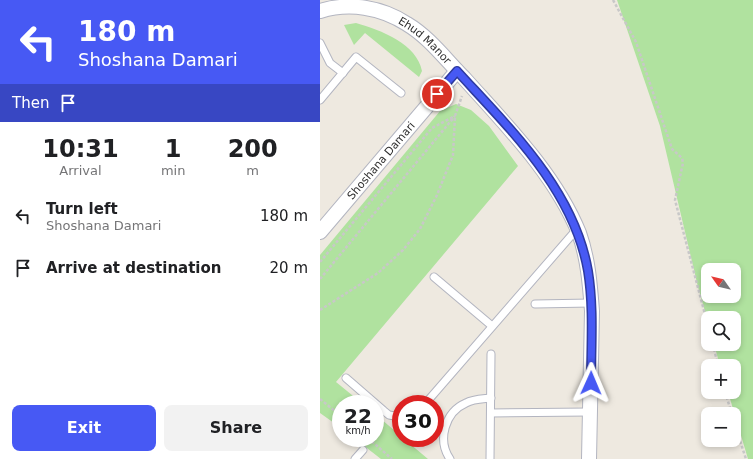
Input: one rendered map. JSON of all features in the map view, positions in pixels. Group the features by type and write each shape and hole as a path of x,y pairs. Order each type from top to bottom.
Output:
{"street":[{"name":"Ehud Manor","path":"320,11 333,7 352,6 370,8 407,24 427,40 457,71 521,143 542,169 562,201 576,229 584,252 588,271 591,303 590,459"},
{"name":"Shoshana Damari","path":"320,232 457,71"}],"lane":[{"path":"320,43 330,63 343,73"},
{"path":"320,100 356,57 401,93"},
{"path":"433,395 576,229"},
{"path":"434,277 492,326"},
{"path":"535,304 591,303"},
{"path":"490,459 491,354"},
{"path":"346,378 384,411 392,415"},
{"path":"450,459 446,454 444,444 444,431 448,419 466,403 491,398"},
{"path":"491,413 590,412"},
{"path":"355,459 363,450"}],"path":[{"path":"613,0 636,42 672,149 682,158 684,163 675,200 704,311"},
{"path":"320,310 378,272 403,250 420,228 437,194 453,155 455,116 467,82"},
{"path":"320,262 432,128 455,116"},
{"path":"320,279 455,116"},
{"path":"320,399 332,409"},
{"path":"741,444 746,459"},
{"path":"378,447 392,459"}],"green space":[{"path":"617,0 753,0 753,459 748,459 741,436 741,407 732,407 730,399 741,399 741,359 718,359 716,351 741,351 741,311 705,311 703,303 741,303 741,263 701,263 701,298 660,126"},
{"path":"356,23 387,34 406,46 419,61 422,71 419,77 365,33 354,45 344,25"},
{"path":"456,104 471,110 489,126 518,166 336,382 352,395 332,395 332,422 320,413 320,255 440,111"},
{"path":"384,422 392,428 392,447 414,447 428,459 381,459 366,447 384,447"}],"route":[{"path":"437,94 457,71 542,169 569,213 579,234 591,291 591,383"}]}
